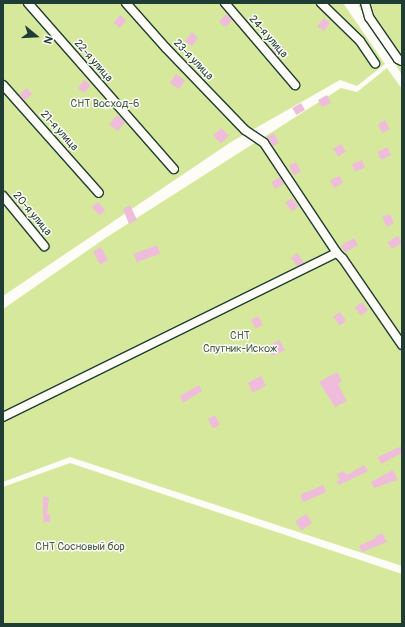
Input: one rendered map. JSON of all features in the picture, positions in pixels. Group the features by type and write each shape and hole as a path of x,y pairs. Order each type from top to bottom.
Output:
{"street":[{"name":"22-я улица","path":"28,3 174,169"},
{"name":"23-я улица","path":"126,3 166,48 245,130 264,143 337,252 402,345"},
{"name":"24-я улица","path":"225,3 295,85"},
{"path":"321,3 360,41 375,63"},
{"path":"365,3 369,17 398,59 402,60"},
{"name":"21-я улица","path":"3,85 99,193"},
{"name":"20-я улица","path":"3,196 44,246"},
{"path":"3,417 337,252"}],"green space":[{"name":"СНТ Восход-6","path":"3,3 343,3 385,64 357,86 340,80 231,142 3,296"},
{"path":"361,3 402,3 402,75 358,5"},
{"name":"СНТ Спутник-Искож","path":"387,68 402,89 402,566 70,457 3,482 3,309 107,237 341,88 357,92"},
{"name":"СНТ Сосновый бор","path":"70,463 402,574 402,624 3,624 3,487"}],"building":[{"path":"226,14 232,20 226,27 219,22"},
{"path":"120,15 126,20 120,28 114,23"},
{"path":"324,18 330,23 324,31 317,26"},
{"path":"192,32 198,38 192,46 185,41"},
{"path":"277,42 284,47 277,56 272,49"},
{"path":"176,74 185,80 179,89 170,83"},
{"path":"84,80 91,85 84,93 78,88"},
{"path":"27,88 32,94 24,101 19,94"},
{"path":"327,95 331,103 322,107 318,100"},
{"path":"301,103 305,110 296,115 292,108"},
{"path":"117,115 125,122 117,131 109,124"},
{"path":"385,120 390,129 382,133 378,124"},
{"path":"221,128 229,136 221,144 213,136"},
{"path":"274,133 279,143 273,146 267,137"},
{"path":"341,144 346,152 338,156 333,149"},
{"path":"387,147 391,155 381,160 377,152"},
{"path":"362,160 365,167 355,172 352,164"},
{"path":"296,162 301,172 294,175 289,166"},
{"path":"340,176 343,183 334,188 330,180"},
{"path":"280,177 284,184 275,189 271,182"},
{"path":"292,198 298,207 292,212 285,202"},
{"path":"98,202 105,210 99,216 92,207"},
{"path":"130,205 137,220 129,224 123,209"},
{"path":"390,214 394,223 387,227 382,217"},
{"path":"398,236 402,243 392,249 388,242"},
{"path":"354,238 358,245 345,252 341,245"},
{"path":"157,245 160,253 137,262 134,254"},
{"path":"101,247 108,260 100,264 93,251"},
{"path":"298,253 304,263 297,266 291,258"},
{"path":"362,302 368,310 361,315 355,307"},
{"path":"340,312 346,321 340,326 333,316"},
{"path":"258,316 263,325 256,329 251,320"},
{"path":"279,340 285,350 272,356 267,347"},
{"path":"337,372 342,381 338,384 347,401 335,407 319,382"},
{"path":"261,376 266,386 253,393 248,383"},
{"path":"199,385 202,391 183,403 180,396"},
{"path":"215,415 220,425 213,428 208,419"},
{"path":"402,446 402,453 381,464 378,457"},
{"path":"364,465 368,471 339,485 336,482 340,480 337,474 344,471 347,475"},
{"path":"393,470 398,480 374,488 371,482"},
{"path":"323,485 326,492 303,502 300,495"},
{"path":"43,496 49,498 47,514 50,514 50,522 43,522"},
{"path":"306,514 312,523 301,530 295,521"},
{"path":"382,533 387,542 362,552 359,546 376,538 375,537"}]}
